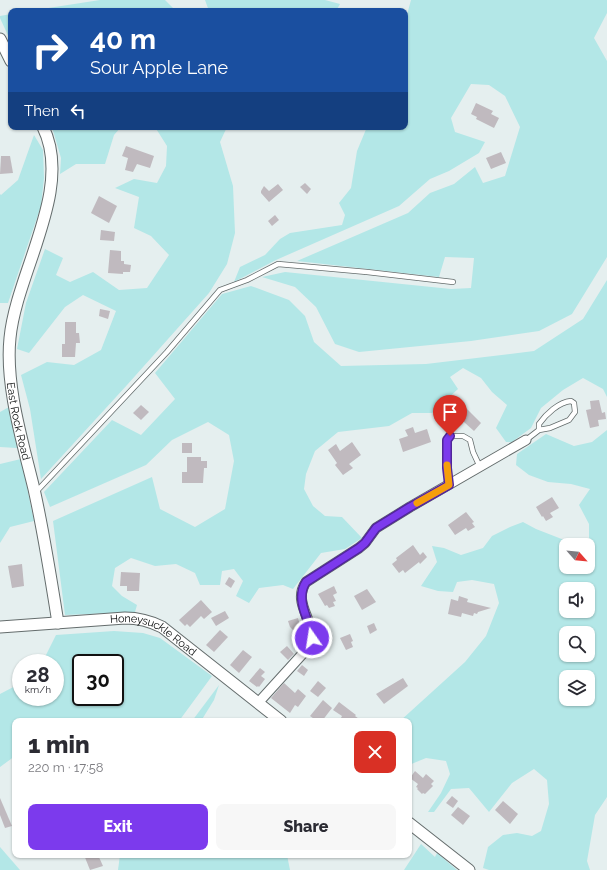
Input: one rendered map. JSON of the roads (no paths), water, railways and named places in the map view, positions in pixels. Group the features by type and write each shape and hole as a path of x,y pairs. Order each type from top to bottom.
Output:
{"street":[{"path":"0,39 8,55"},
{"name":"East Rock Road","path":"44,130 50,146 52,158 52,187 38,239 16,301 10,340 10,372 15,408 35,493 58,623"},
{"path":"258,703 310,643 312,632 301,598 302,588 306,582 359,548 365,543 376,528 526,440"},
{"name":"Honeysuckle Road","path":"0,627 125,618 142,619 162,627 277,718"},
{"path":"412,825 469,870"}],"lane":[{"path":"35,493 162,357 220,290 247,280 278,264 453,282"},
{"path":"526,440 539,430 550,428 569,420 575,412 574,403 571,401 566,402 550,412 539,424 539,430"},
{"path":"449,485 447,468 447,440 450,436 463,436 470,440 473,452 480,468"}]}
